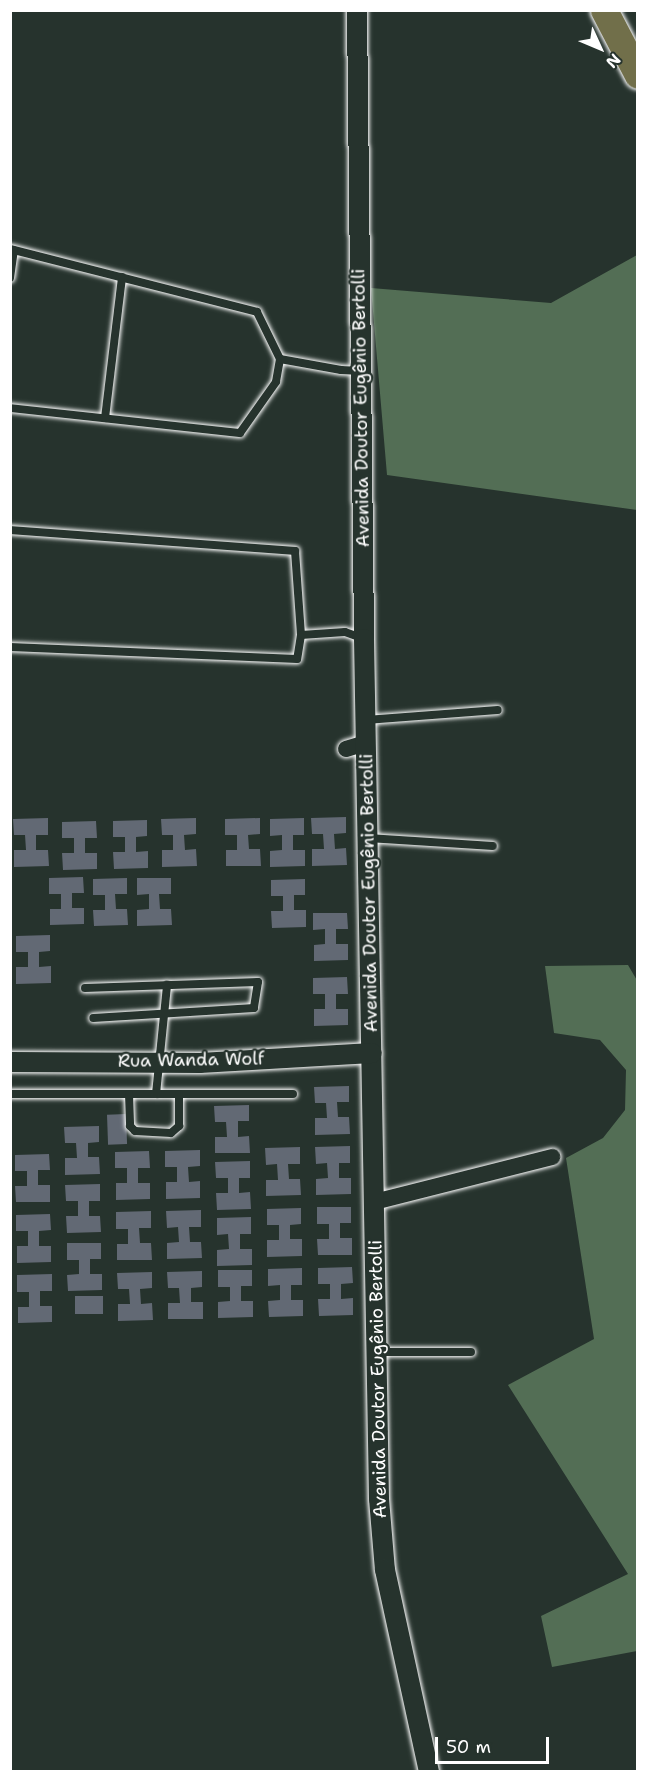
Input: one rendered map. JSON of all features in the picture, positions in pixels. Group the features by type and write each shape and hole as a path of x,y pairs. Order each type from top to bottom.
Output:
{"highway":[{"path":"604,10 638,75"}],"street":[{"name":"Avenida Doutor Eugênio Bertolli","path":"357,10 364,639 379,1499 385,1570 429,1772"},
{"path":"346,749 366,743"},
{"name":"Rua Wanda Wolf","path":"10,1062 159,1063 372,1053"},
{"path":"374,1202 552,1157"}],"lane":[{"path":"10,278 12,250 257,312 280,359 276,382 240,433 10,408"},
{"path":"105,418 122,277"},
{"path":"280,359 361,371"},
{"path":"10,530 296,551 301,635 297,659 10,647"},
{"path":"301,635 345,632 364,639"},
{"path":"366,720 498,710"},
{"path":"368,838 493,846"},
{"path":"85,988 258,982 254,1008 165,1016 93,1018"},
{"path":"156,1094 167,985"},
{"path":"10,1094 293,1094"},
{"path":"129,1094 130,1126 135,1131 171,1133 179,1126 179,1094"},
{"path":"377,1352 471,1352"}],"green space":[{"path":"637,255 637,510 387,475 371,288 551,303"},
{"path":"628,965 638,982 637,1651 552,1667 541,1616 628,1574 508,1385 594,1339 566,1158 603,1138 625,1110 626,1070 600,1040 554,1033 545,966"}],"building":[{"path":"346,817 346,833 334,834 335,849 346,848 347,865 312,866 312,849 324,849 323,834 312,834 311,818"},
{"path":"48,818 48,835 36,835 36,850 48,850 49,866 14,867 14,850 26,850 25,835 14,835 13,819"},
{"path":"196,818 196,834 184,835 185,850 196,849 197,866 162,867 162,850 173,850 173,835 162,835 161,819"},
{"path":"260,818 260,834 248,835 249,849 260,849 261,866 226,866 226,850 237,850 237,835 225,835 225,819"},
{"path":"304,818 304,835 293,835 293,850 305,850 305,866 270,867 270,851 282,850 282,835 270,836 270,819"},
{"path":"147,820 147,836 136,837 136,852 148,851 148,868 114,869 113,852 125,852 125,837 113,837 113,821"},
{"path":"96,821 97,838 85,838 85,853 97,853 97,869 63,870 62,853 74,853 74,838 62,838 62,822"},
{"path":"83,877 84,893 72,893 72,908 84,908 84,924 50,925 50,909 61,909 61,894 49,894 49,878"},
{"path":"127,878 127,894 115,894 116,909 127,909 128,925 94,926 93,910 105,910 105,895 93,895 93,879"},
{"path":"137,878 171,878 171,894 159,894 160,909 171,909 172,925 137,926 137,910 149,909 149,894 137,895"},
{"path":"305,879 305,895 294,895 294,910 306,910 306,927 272,928 271,911 283,911 283,896 271,896 271,880"},
{"path":"313,913 347,913 348,929 336,929 336,944 348,944 348,960 314,961 314,945 325,944 325,929 313,930"},
{"path":"50,935 50,951 39,952 39,967 51,966 51,983 16,984 16,967 28,967 28,952 16,952 16,936"},
{"path":"347,977 348,994 336,994 336,1009 348,1009 348,1025 314,1026 314,1009 325,1009 325,994 313,994 313,978"},
{"path":"349,1086 349,1102 337,1102 338,1117 349,1117 350,1134 315,1135 315,1118 327,1118 326,1103 315,1103 314,1087"},
{"path":"249,1105 249,1121 238,1121 238,1137 249,1136 250,1153 215,1153 215,1137 227,1137 226,1122 215,1122 214,1106"},
{"path":"126,1114 127,1144 108,1145 107,1115"},
{"path":"99,1126 99,1142 88,1143 88,1157 99,1157 100,1174 65,1175 65,1158 77,1158 76,1143 65,1143 64,1127"},
{"path":"350,1146 350,1163 339,1163 339,1178 351,1178 351,1194 316,1195 316,1179 328,1178 327,1163 316,1164 315,1147"},
{"path":"300,1147 300,1164 288,1164 289,1179 300,1179 301,1195 266,1196 266,1180 278,1180 277,1164 266,1165 265,1148"},
{"path":"200,1150 200,1166 188,1167 189,1182 200,1181 200,1198 166,1199 166,1182 177,1182 177,1167 165,1167 165,1151"},
{"path":"149,1151 150,1168 138,1168 138,1183 150,1183 150,1199 116,1200 116,1183 127,1183 127,1168 115,1168 115,1152"},
{"path":"49,1154 50,1170 38,1170 38,1185 50,1185 50,1202 16,1202 15,1186 27,1186 27,1171 15,1171 15,1155"},
{"path":"250,1161 250,1178 239,1178 239,1193 250,1192 251,1209 217,1210 216,1193 228,1193 228,1178 216,1178 215,1162"},
{"path":"100,1184 100,1201 89,1201 89,1216 100,1216 101,1232 67,1233 66,1216 78,1216 78,1201 66,1201 65,1185"},
{"path":"317,1207 351,1207 351,1223 340,1223 340,1238 352,1238 352,1255 318,1255 317,1239 329,1239 329,1224 317,1224"},
{"path":"301,1208 301,1224 290,1225 290,1239 302,1239 302,1256 267,1257 267,1240 279,1240 279,1225 267,1225 267,1209"},
{"path":"201,1210 201,1227 189,1227 190,1242 201,1242 202,1258 167,1259 167,1243 179,1242 178,1227 167,1228 166,1211"},
{"path":"151,1211 151,1228 139,1228 140,1243 151,1243 152,1260 117,1260 117,1244 128,1244 128,1229 116,1229 116,1212"},
{"path":"50,1214 51,1230 39,1231 39,1246 51,1246 51,1262 17,1263 17,1246 28,1246 28,1231 16,1231 16,1215"},
{"path":"251,1217 251,1234 240,1234 240,1249 252,1249 252,1265 217,1266 217,1250 229,1249 228,1234 217,1235 217,1218"},
{"path":"67,1243 101,1243 101,1259 90,1259 90,1274 102,1274 102,1290 68,1291 67,1275 79,1274 79,1260 67,1260"},
{"path":"352,1267 353,1283 341,1284 341,1299 353,1298 353,1315 319,1316 318,1299 330,1299 330,1284 318,1284 318,1268"},
{"path":"302,1268 302,1285 291,1285 291,1300 303,1300 303,1316 269,1317 268,1301 280,1300 280,1285 268,1286 268,1269"},
{"path":"218,1270 252,1270 252,1286 241,1286 241,1301 253,1301 253,1317 218,1318 218,1302 230,1301 230,1287 218,1287"},
{"path":"202,1271 202,1287 191,1288 191,1302 203,1302 203,1319 168,1319 168,1303 180,1303 179,1288 168,1288 167,1272"},
{"path":"152,1272 152,1288 140,1289 141,1304 152,1303 153,1320 118,1321 118,1304 130,1304 129,1289 118,1289 117,1273"},
{"path":"52,1274 52,1291 40,1291 40,1306 52,1306 52,1322 18,1323 18,1307 29,1307 29,1292 17,1292 17,1275"},
{"path":"75,1296 103,1296 103,1314 75,1314"}]}
